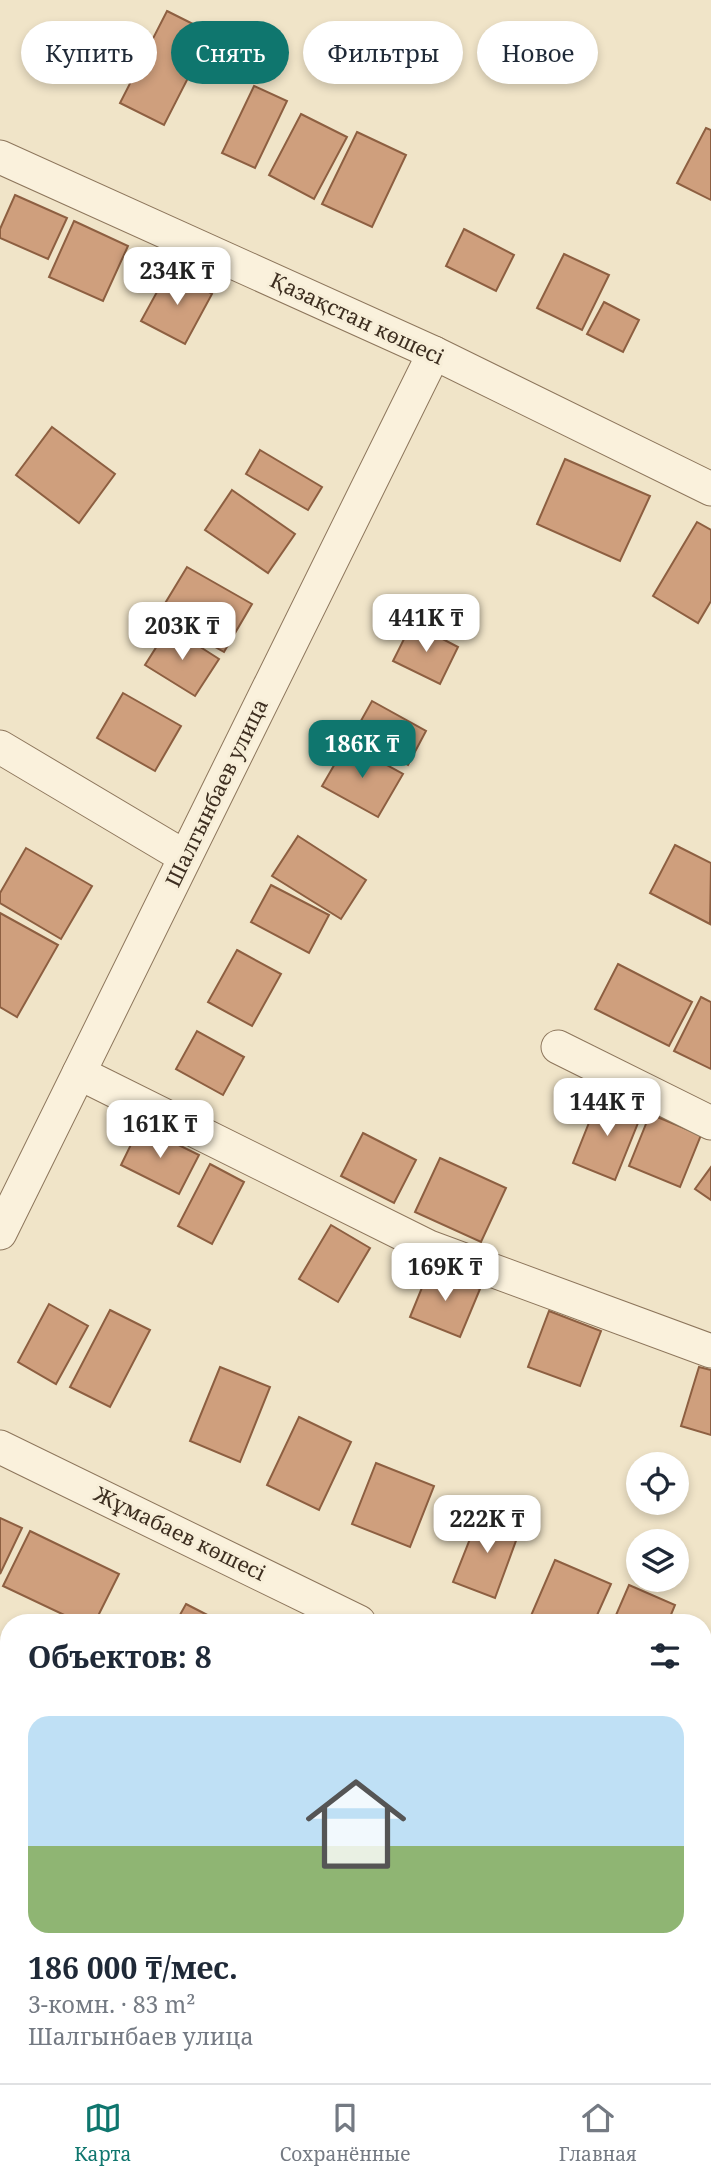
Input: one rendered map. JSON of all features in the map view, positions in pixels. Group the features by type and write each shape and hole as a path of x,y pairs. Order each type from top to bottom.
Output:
{"street":[{"name":"Қазақстан көшесі","path":"0,157 434,353 711,489"},
{"name":"Шалгынбаев улица","path":"0,1233 434,353"},
{"path":"0,747 186,857"},
{"path":"558,1047 711,1123"},
{"path":"79,1073 429,1247 711,1350"},
{"name":"Жұмабаев көшесі","path":"0,1447 343,1614"}],"building":[{"path":"167,11 187,21 171,21 171,84 185,84 164,125 120,103 130,84 157,84 157,31"},
{"path":"254,86 287,101 255,168 222,153"},
{"path":"301,114 347,137 314,199 269,175"},
{"path":"706,128 711,130 711,200 677,183"},
{"path":"357,132 406,155 372,227 322,204"},
{"path":"15,195 67,218 48,259 0,238 0,229"},
{"path":"74,221 128,246 103,301 49,277"},
{"path":"464,229 514,255 496,291 446,266"},
{"path":"564,254 609,275 582,330 537,308"},
{"path":"169,270 212,294 185,344 141,321"},
{"path":"604,302 639,320 623,352 587,334"},
{"path":"52,427 115,474 79,523 16,475"},
{"path":"260,450 322,487 308,510 246,474"},
{"path":"565,459 650,496 620,561 537,524"},
{"path":"232,490 295,534 268,573 205,530"},
{"path":"697,522 711,530 711,601 698,623 653,596"},
{"path":"187,567 252,604 224,652 158,615"},
{"path":"412,623 458,647 440,684 393,661"},
{"path":"169,627 219,659 195,696 145,665"},
{"path":"123,693 181,726 155,771 97,738"},
{"path":"372,701 426,731 408,765 353,735"},
{"path":"347,743 403,774 378,817 322,786"},
{"path":"298,836 366,880 341,919 272,876"},
{"path":"675,845 711,863 710,924 650,893"},
{"path":"26,848 92,886 61,939 0,903 0,893"},
{"path":"271,885 329,915 309,953 251,922"},
{"path":"0,913 58,945 17,1017 0,1007"},
{"path":"237,950 281,974 252,1026 208,1002"},
{"path":"618,964 692,1002 669,1046 595,1009"},
{"path":"701,997 711,1002 711,1069 674,1051"},
{"path":"197,1031 244,1057 223,1095 176,1069"},
{"path":"600,1095 642,1113 615,1180 573,1163"},
{"path":"650,1114 701,1135 680,1187 629,1166"},
{"path":"140,1126 199,1155 179,1194 121,1165"},
{"path":"363,1133 416,1160 394,1203 341,1176"},
{"path":"440,1158 506,1188 481,1242 415,1212"},
{"path":"210,1164 244,1182 212,1244 178,1226"},
{"path":"711,1167 711,1200 695,1189"},
{"path":"331,1225 370,1248 338,1302 299,1279"},
{"path":"430,1268 480,1289 460,1337 410,1317"},
{"path":"49,1304 88,1326 56,1384 18,1362"},
{"path":"110,1310 150,1330 110,1407 70,1387"},
{"path":"549,1311 601,1331 580,1386 528,1367"},
{"path":"220,1367 270,1387 240,1462 190,1441"},
{"path":"699,1367 711,1370 711,1435 681,1426"},
{"path":"299,1417 351,1442 319,1510 267,1485"},
{"path":"376,1463 434,1486 410,1547 352,1524"},
{"path":"481,1511 521,1527 495,1598 453,1582"},
{"path":"0,1518 22,1528 0,1574"},
{"path":"30,1531 119,1574 99,1614 62,1614 3,1586"},
{"path":"555,1560 611,1584 598,1614 532,1614"},
{"path":"626,1592 645,1592 675,1605 671,1614 616,1614"},
{"path":"186,1604 205,1614 180,1614"}]}
